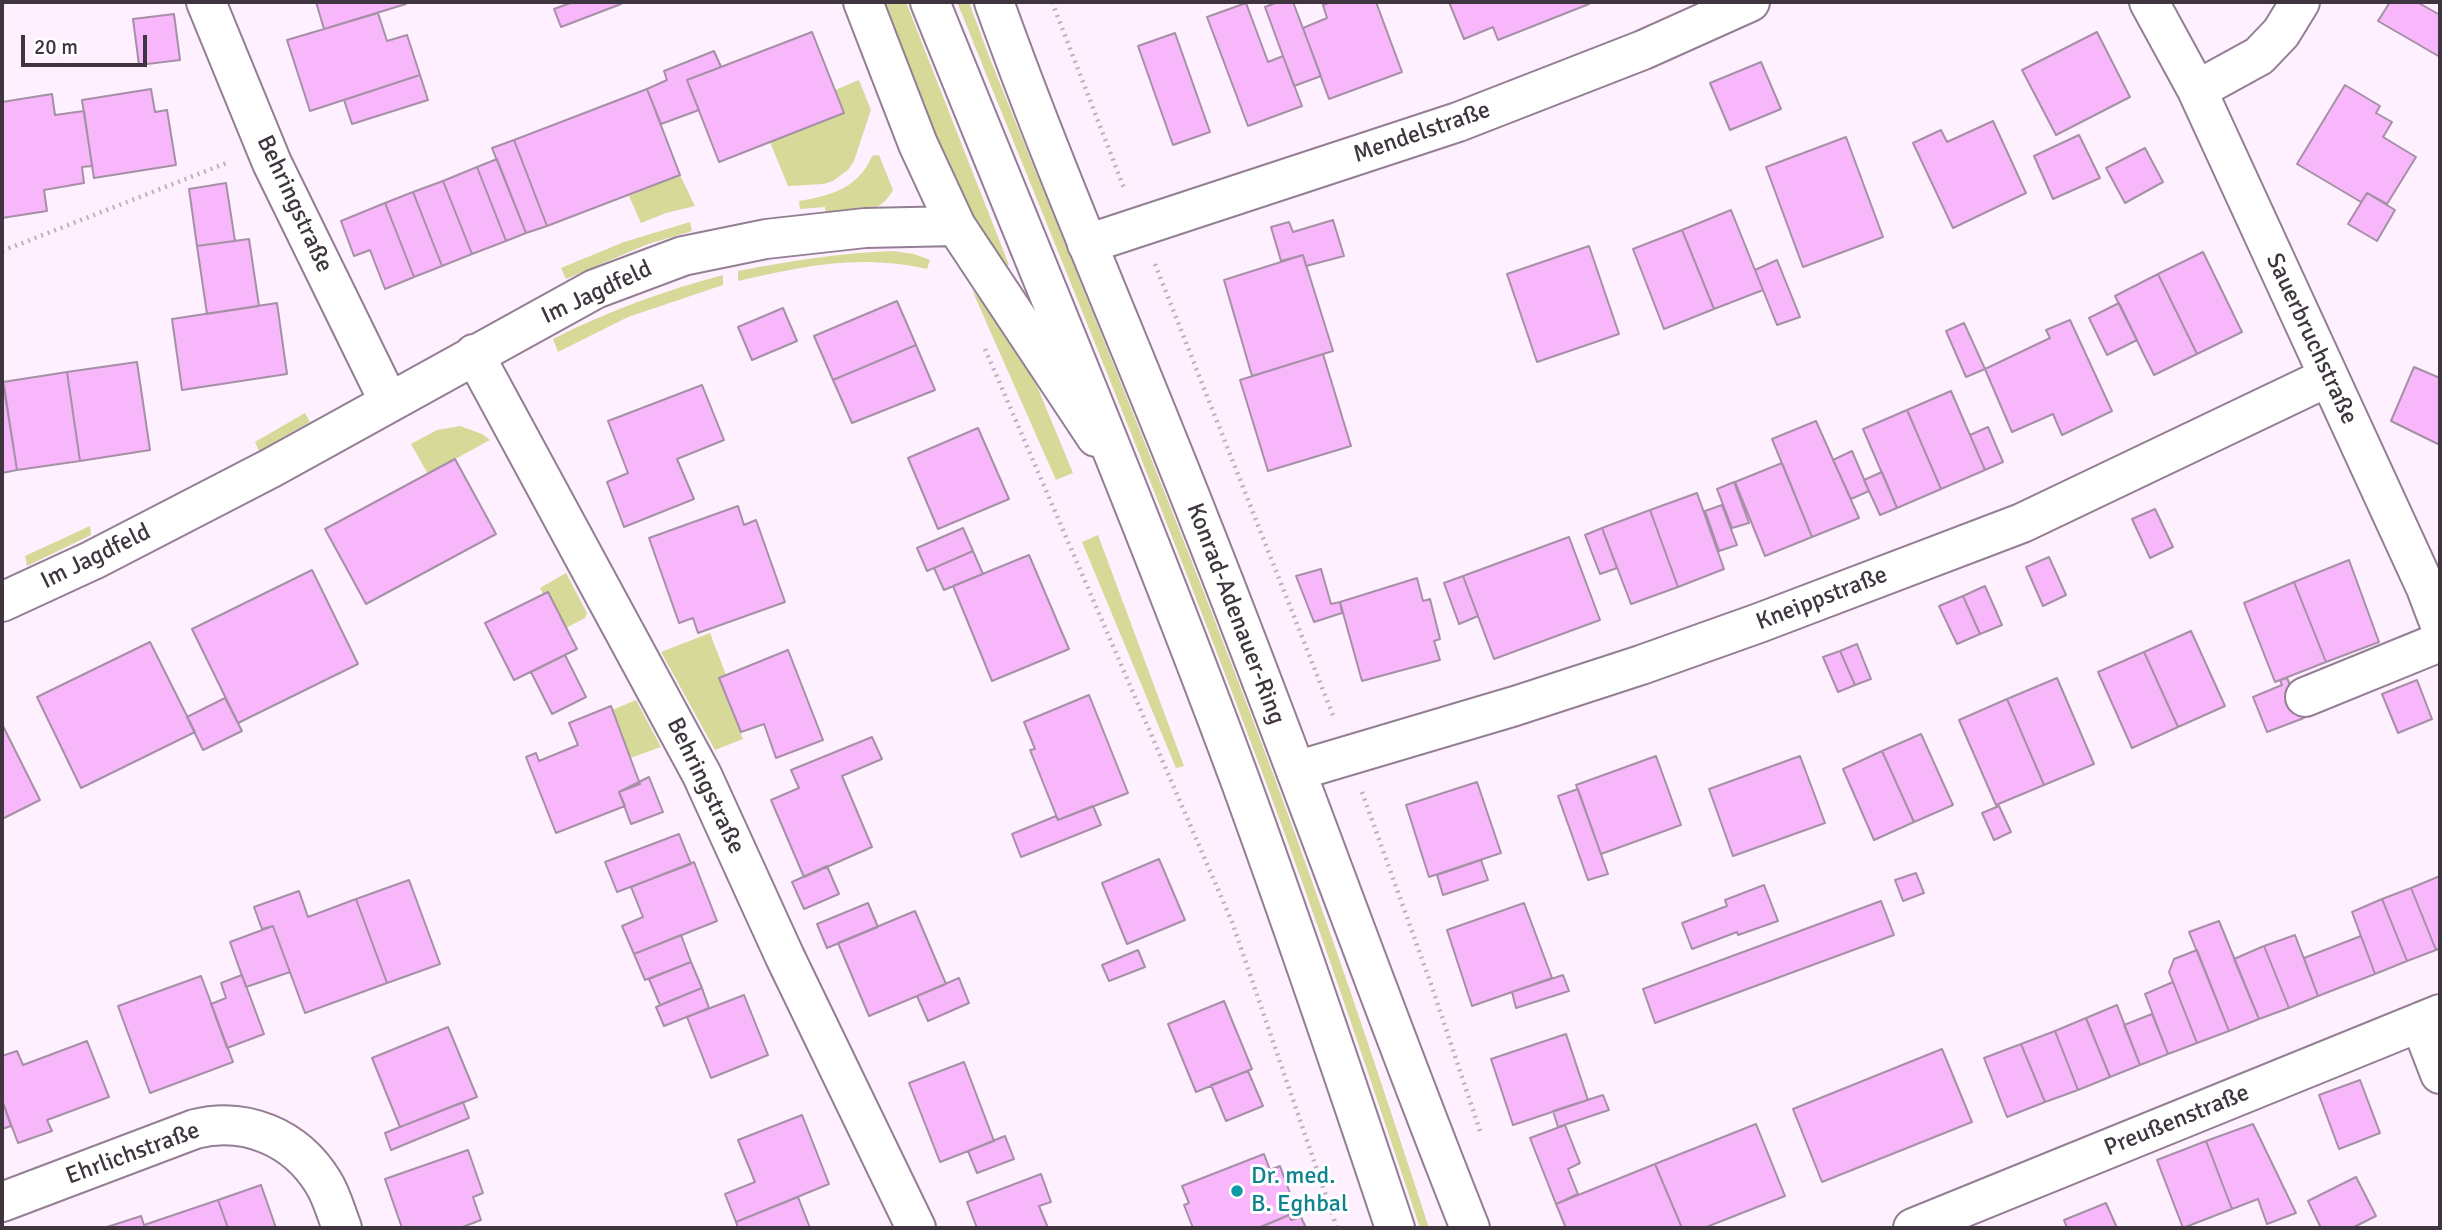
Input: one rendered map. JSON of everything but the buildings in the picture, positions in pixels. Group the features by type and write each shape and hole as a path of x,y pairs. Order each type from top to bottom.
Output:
{"street":[{"name":"Behringstraße","path":"206,2 272,163 389,402"},
{"path":"863,2 918,144 956,226 989,279 1068,392 1122,478"},
{"path":"930,2 1122,478 1239,779 1395,1228"},
{"name":"Konrad-Adenauer-Ring","path":"994,2 1087,244 1201,523 1470,1228"},
{"name":"Mendelstraße","path":"1087,244 1458,122 1643,50 1750,2"},
{"name":"Sauerbruchstraße","path":"2149,2 2197,90 2328,377 2433,585 2440,625"},
{"path":"2197,90 2259,56 2281,33 2300,2"},
{"name":"Im Jagdfeld","path":"2,602 93,560 271,468 595,289 683,256 791,236 865,228 956,226"},
{"name":"Behringstraße","path":"474,354 702,775 785,957 916,1228"},
{"name":"Kneippstraße","path":"1296,771 1515,706 1641,664 2022,523 2328,377"},
{"path":"2305,697 2440,642"},
{"path":"2430,1018 2440,1074"},
{"name":"Preußenstraße","path":"1913,1228 2430,1018"},
{"name":"Ehrlichstraße","path":"2,1202 195,1129 216,1124 237,1125 261,1131 297,1151 325,1185 342,1228"}],"path":[{"path":"2,4 8,2"},
{"path":"1052,2 1123,186"},
{"path":"2,251 231,162"},
{"path":"1156,264 1334,718"},
{"path":"982,342 1232,922 1337,1228"},
{"path":"1365,800 1482,1138"}],"green space":[{"path":"884,2 906,2 1009,265 1000,266 945,160"},
{"path":"957,2 969,2 1240,685 1334,945 1429,1228 1420,1228 1305,891 1191,584"},
{"path":"859,80 871,110 854,161 848,170 824,184 788,186 770,142 844,113 835,90"},
{"path":"879,155 893,190 880,205 856,214 826,216 825,207 800,209 799,201 832,193 851,183 872,156"},
{"path":"680,175 695,206 641,223 629,196"},
{"path":"690,222 692,231 648,244 566,279 561,268 624,242"},
{"path":"893,251 930,260 927,269 878,262 855,262 809,267 738,281 738,271 815,258"},
{"path":"723,275 723,285 628,317 558,352 553,339 594,319 636,302"},
{"path":"972,290 1000,323 1030,369 1073,473 1056,480"},
{"path":"305,413 310,422 259,451 255,442"},
{"path":"460,426 490,440 428,474 411,444 437,430"},
{"path":"90,526 91,535 27,566 25,556"},
{"path":"1098,535 1184,766 1176,768 1082,542"},
{"path":"566,573 587,613 585,618 566,628 548,592 543,594 540,588"},
{"path":"710,633 726,675 719,678 743,739 715,750 661,652"},
{"path":"636,700 661,747 630,758 612,710"}],"place":[{"name":"Dr. med. B. Eghbal","path":"1237,1191"}]}
